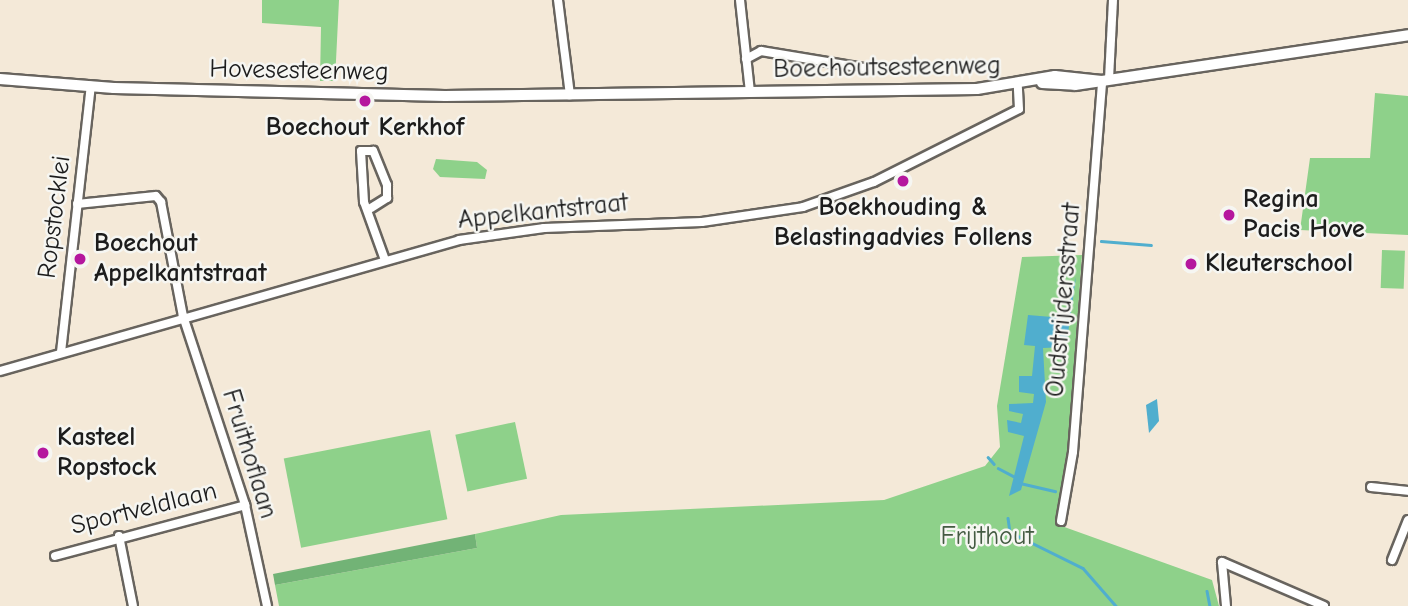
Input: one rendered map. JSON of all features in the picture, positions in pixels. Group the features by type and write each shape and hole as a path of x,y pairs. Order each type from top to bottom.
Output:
{"street":[{"path":"558,0 570,95"},
{"name":"Boechoutsesteenweg","path":"740,0 750,92"},
{"name":"Oudstrijdersstraat","path":"1061,521 1073,452 1113,0"},
{"name":"Boechoutsesteenweg","path":"598,93 1021,86 1075,80 1105,80 1408,35"},
{"name":"Boechoutsesteenweg","path":"746,59 761,51 864,68"},
{"name":"Hovesesteenweg","path":"0,79 91,86 570,95 598,93"},
{"name":"Ropstocklei","path":"61,352 91,86"},
{"name":"Appelkantstraat","path":"0,371 183,316 385,260 512,232 702,222 803,207 874,181 1019,109 1021,86"},
{"path":"371,208 387,198 387,185 373,151 361,151 365,202 371,208 385,260"},
{"name":"Fruithoflaan","path":"77,204 156,196 183,316 245,505 267,606"},
{"path":"1371,487 1408,491"},
{"name":"Sportveldlaan","path":"55,556 119,536 245,505"},
{"path":"1392,560 1408,520"},
{"path":"119,536 133,606"},
{"path":"1226,606 1220,575 1222,562 1324,606"}],"green space":[{"path":"262,0 339,0 335,81 320,81 321,27 262,23"},
{"path":"1375,93 1408,96 1408,235 1300,230 1310,158 1370,158"},
{"path":"436,159 477,162 487,170 485,179 440,177 433,169"},
{"path":"1382,250 1405,251 1404,289 1381,288"},
{"name":"Frijthout","path":"1082,255 1067,465 1056,524 1212,580 1219,606 279,606 275,585 477,548 475,534 561,515 884,500 985,466 1000,447 997,406 1022,257"},
{"path":"515,422 527,479 467,491 455,435"},
{"path":"430,430 447,519 301,548 284,458"},
{"path":"475,534 477,548 275,585 273,574"}],"water":[{"path":"1076,277 1066,347 1043,348 1046,402 1021,490 1009,496 1024,436 1008,432 1007,420 1021,423 1023,414 1009,411 1009,404 1033,403 1034,394 1019,392 1019,376 1032,376 1035,346 1024,345 1028,315 1064,318"},
{"path":"1157,399 1159,421 1149,433 1146,405"}],"waterway":[{"path":"1101,241 1151,245"},
{"path":"988,457 994,464"},
{"path":"998,468 1013,476"},
{"path":"1020,483 1055,491"},
{"path":"1008,518 1010,532 1083,568 1116,606"},
{"path":"1207,591 1210,606"}],"place":[{"name":"Boechout Kerkhof","path":"365,101"},
{"name":"Boekhouding & Belastingadvies Follens","path":"903,181"},
{"name":"Regina Pacis Hove","path":"1229,215"},
{"name":"Boechout Appelkantstraat","path":"80,259"},
{"name":"Kleuterschool","path":"1191,264"},
{"name":"Kasteel Ropstock","path":"43,453"}]}
